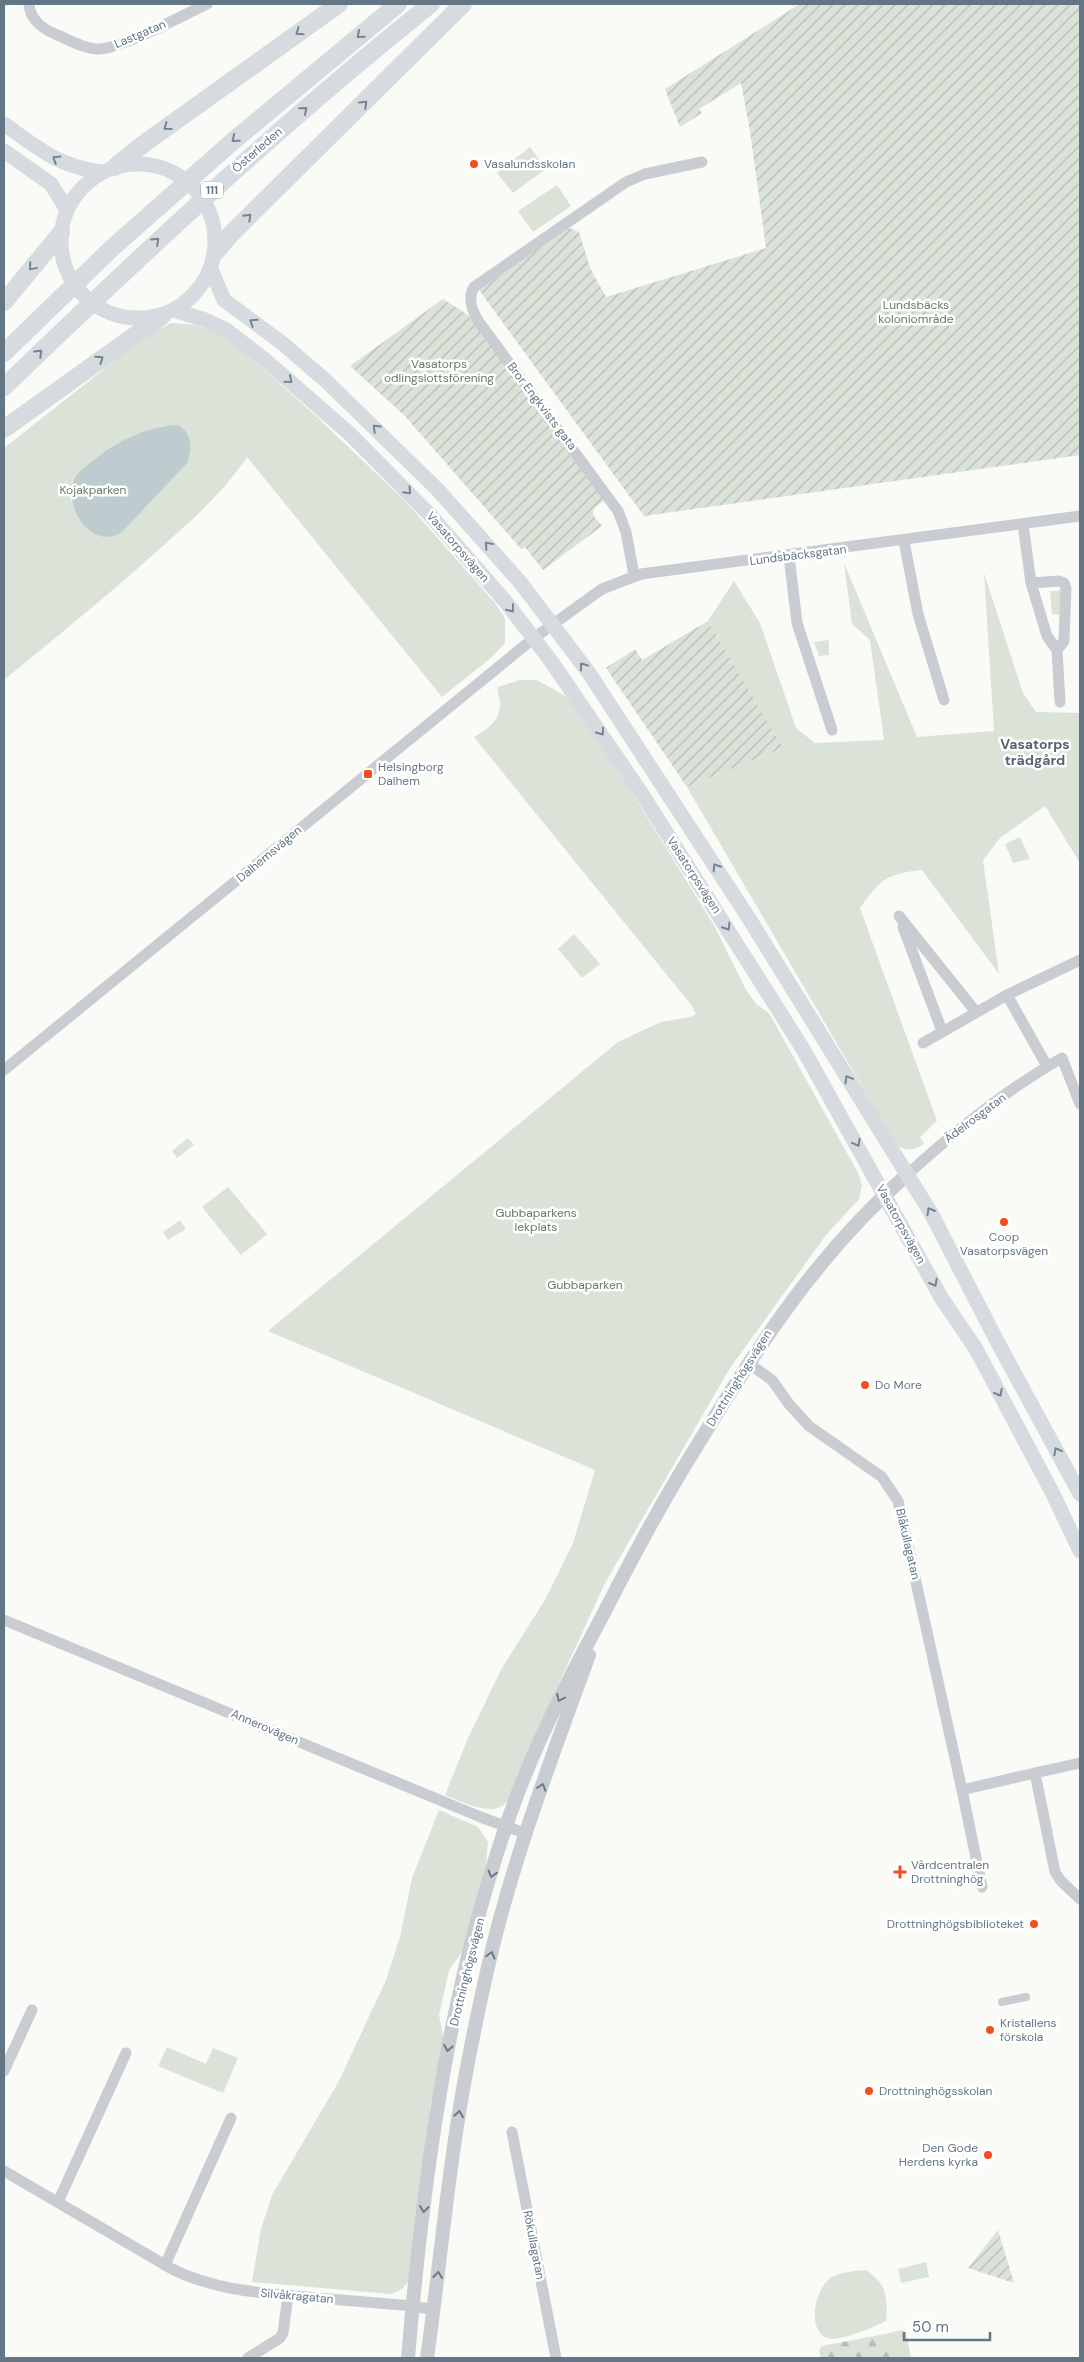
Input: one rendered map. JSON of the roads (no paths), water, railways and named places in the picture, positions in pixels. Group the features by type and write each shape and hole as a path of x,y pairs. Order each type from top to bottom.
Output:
{"main road":[{"path":"168,313 136,319 111,314 97,308 75,287 62,259 61,233 67,210 82,188 339,4"},
{"name":"Österleden","path":"4,353 111,249 210,161 398,4"},
{"name":"Österleden","path":"4,387 120,275 232,172 366,56 431,4"},
{"path":"4,429 196,293 213,261 250,215 463,4"},
{"path":"4,124 62,163 74,168 109,170 134,164 154,165 168,170 193,187 203,198 214,226 213,261"},
{"path":"4,151 51,184 67,210"},
{"path":"4,302 61,233"},
{"name":"Vasatorpsvägen","path":"213,261 224,300 296,354 386,437 466,520 552,624 604,695 688,823 908,1174 951,1248 998,1343 1080,1494"},
{"name":"Vasatorpsvägen","path":"168,313 206,320 225,329 265,360 350,434 430,515 505,601 534,638 607,740 803,1049 942,1299 976,1349 1053,1494 1080,1551"}],"street":[{"name":"Lastgatan","path":"29,4 30,12 40,26 84,46 97,49 110,47 208,4"},
{"name":"Bror Engkvists gata","path":"634,575 626,532 618,510 479,322 471,305 470,295 474,287 626,182 646,174 702,162"},
{"name":"Lundsbäcksgatan","path":"534,638 602,588 634,575 904,541 1080,516"},
{"path":"1023,524 1031,583 1047,636 1057,650 1060,702"},
{"path":"904,541 918,614 944,700"},
{"path":"788,556 797,623 832,730"},
{"path":"1031,583 1058,581 1064,583 1066,588 1064,642 1057,650"},
{"name":"Dalhemsvägen","path":"4,1070 534,638"},
{"path":"942,1031 899,916 976,1012"},
{"path":"923,1043 976,1012 1080,960"},
{"path":"1007,996 1047,1066 1062,1058 1080,1104"},
{"name":"Ädelrosgatan","path":"908,1174 944,1142 1047,1066"},
{"name":"Drottninghögsvägen","path":"408,2358 432,2150 449,2044 472,1946 520,1789 573,1670 655,1516 748,1363 810,1275 843,1237 908,1174"},
{"name":"Blåkullagatan","path":"748,1363 772,1380 788,1404 809,1426 882,1477 898,1501 982,1887"},
{"name":"Drottninghögsvägen","path":"427,2358 456,2127 470,2051 500,1918 553,1754 606,1608"},
{"name":"Annerovägen","path":"4,1620 527,1834"},
{"path":"962,1790 1080,1763"},
{"path":"1035,1773 1055,1872 1061,1881 1080,1899"},
{"path":"1002,2002 1026,1996"},
{"path":"4,2071 32,2010"},
{"path":"58,2202 126,2053"},
{"path":"165,2265 231,2118"},
{"name":"Rökullagatan","path":"512,2132 556,2358"},
{"name":"Silvåkragatan","path":"4,2171 165,2265 184,2275 212,2285 288,2295 413,2306 434,2310"},
{"path":"248,2358 280,2338 283,2333 288,2295"}],"place":[{"name":"Vasalundsskolan","path":"474,164"},
{"name":"Helsingborg Dalhem","path":"368,774"},
{"name":"Coop Vasatorpsvägen","path":"1004,1222"},
{"name":"Do More","path":"865,1385"},
{"name":"Vårdcentralen Drottninghög","path":"900,1872"},
{"name":"Drottninghögsbiblioteket","path":"1034,1924"},
{"name":"Kristallens förskola","path":"990,2030"},
{"name":"Drottninghögsskolan","path":"869,2091"},
{"name":"Den Gode Herdens kyrka","path":"988,2155"}],"district":[{"name":"Vasatorps trädgård","path":"1035,752"}],"park label":[{"name":"Lundsbäcks koloniområde","path":"916,312"},
{"name":"Vasatorps odlingslottsförening","path":"439,371"},
{"name":"Kojakparken","path":"93,490"},
{"name":"Gubbaparkens lekplats","path":"536,1220"},
{"name":"Gubbaparken","path":"585,1285"}]}
